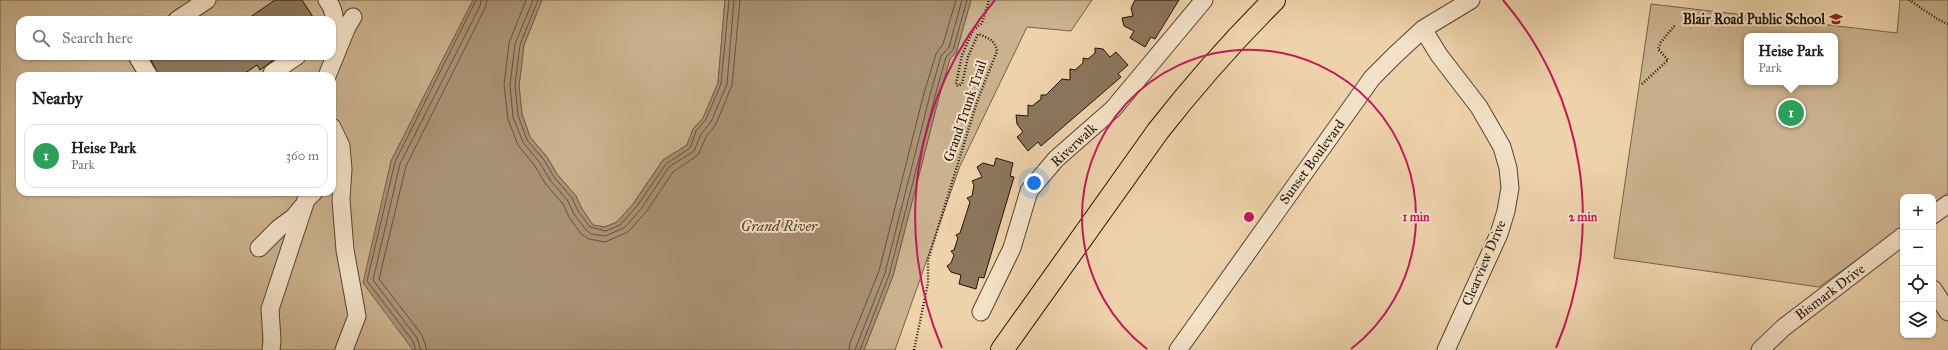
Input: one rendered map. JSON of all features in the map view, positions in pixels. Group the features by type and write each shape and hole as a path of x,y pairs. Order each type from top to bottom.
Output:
{"main road":[{"path":"1002,350 1158,131 1185,96 1243,31 1274,0"}],"street":[{"path":"183,16 207,0"},
{"path":"327,0 331,5 335,16"},
{"name":"Riverwalk","path":"981,312 1012,248 1028,191 1056,159 1113,109 1204,0"},
{"name":"Sunset Boulevard","path":"1178,350 1372,78 1395,54 1423,29 1471,0"},
{"path":"336,53 353,17"},
{"name":"Clearview Drive","path":"1423,29 1439,55 1479,107 1502,147 1508,168 1510,188 1506,211 1499,234 1446,350"},
{"path":"139,60 147,72"},
{"path":"278,72 292,60"},
{"path":"328,72 333,60"},
{"path":"336,135 341,146 343,169 341,200 345,250 357,316 344,350"},
{"path":"259,248 279,228 294,217 310,196"},
{"path":"271,350 272,340 270,309 310,196"},
{"path":"1936,213 1948,204"},
{"name":"Bismark Drive","path":"1760,350 1783,328 1900,241"},
{"path":"1936,293 1948,312"}],"path":[{"name":"Grand Trunk Trail","path":"914,350 928,283 928,260 977,102 997,51 996,44 978,34 968,57 962,84 958,86 956,84 962,55 973,30 982,23 989,0"},
{"path":"1909,0 1948,24"},
{"path":"1642,84 1668,60 1658,49 1661,42 1675,25"}],"shaded area":[{"path":"0,0 473,0 391,161 390,168 438,350 0,350"},
{"path":"542,0 725,0 718,83 703,118 693,129 687,145 663,160 633,204 617,222 605,227 593,225 582,209 576,196 557,174 547,157 530,137 522,114 519,86 524,45"},
{"path":"971,0 1092,0 1071,31 1027,27 960,166 895,350 864,350 893,276 950,58 956,53"},
{"path":"1900,0 1948,0 1948,193 1936,203 1936,194 1900,194 1900,229 1819,287 1614,258 1651,4 1897,33"}],"water":[{"name":"Grand River","path":"473,0 542,0 524,45 519,86 522,114 530,137 547,157 557,174 576,196 582,209 593,225 605,227 617,222 633,204 663,160 687,145 693,129 703,118 718,83 725,0 971,0 956,53 950,59 939,97 893,276 864,350 413,350 363,283 391,161"}],"building":[{"path":"275,0 302,0 312,16 252,16"},
{"path":"1135,0 1179,0 1155,39 1151,37 1145,47 1130,38 1134,31 1124,26 1122,18 1133,16 1131,8"},
{"path":"1095,48 1103,49 1110,57 1116,52 1128,65 1118,74 1121,77 1041,146 1038,142 1028,151 1017,137 1023,132 1017,124 1016,115 1028,116 1028,105 1032,106 1041,99 1041,95 1046,95 1062,79 1070,80 1070,69 1075,70 1083,63 1083,58 1088,59 1095,53"},
{"path":"151,60 274,60 260,70 257,65 247,72 157,72"},
{"path":"996,158 1013,163 1010,176 1014,177 984,278 979,277 976,289 959,284 961,275 951,272 947,266 951,263 954,255 951,251 954,250 958,238 956,235 960,233 970,202 967,198 972,196 974,185 972,181 982,177 977,167 983,163 994,166"}],"place":[{"name":"Blair Road Public School","path":"1836,19"},
{"name":"Heise Park","path":"1791,113"}]}
